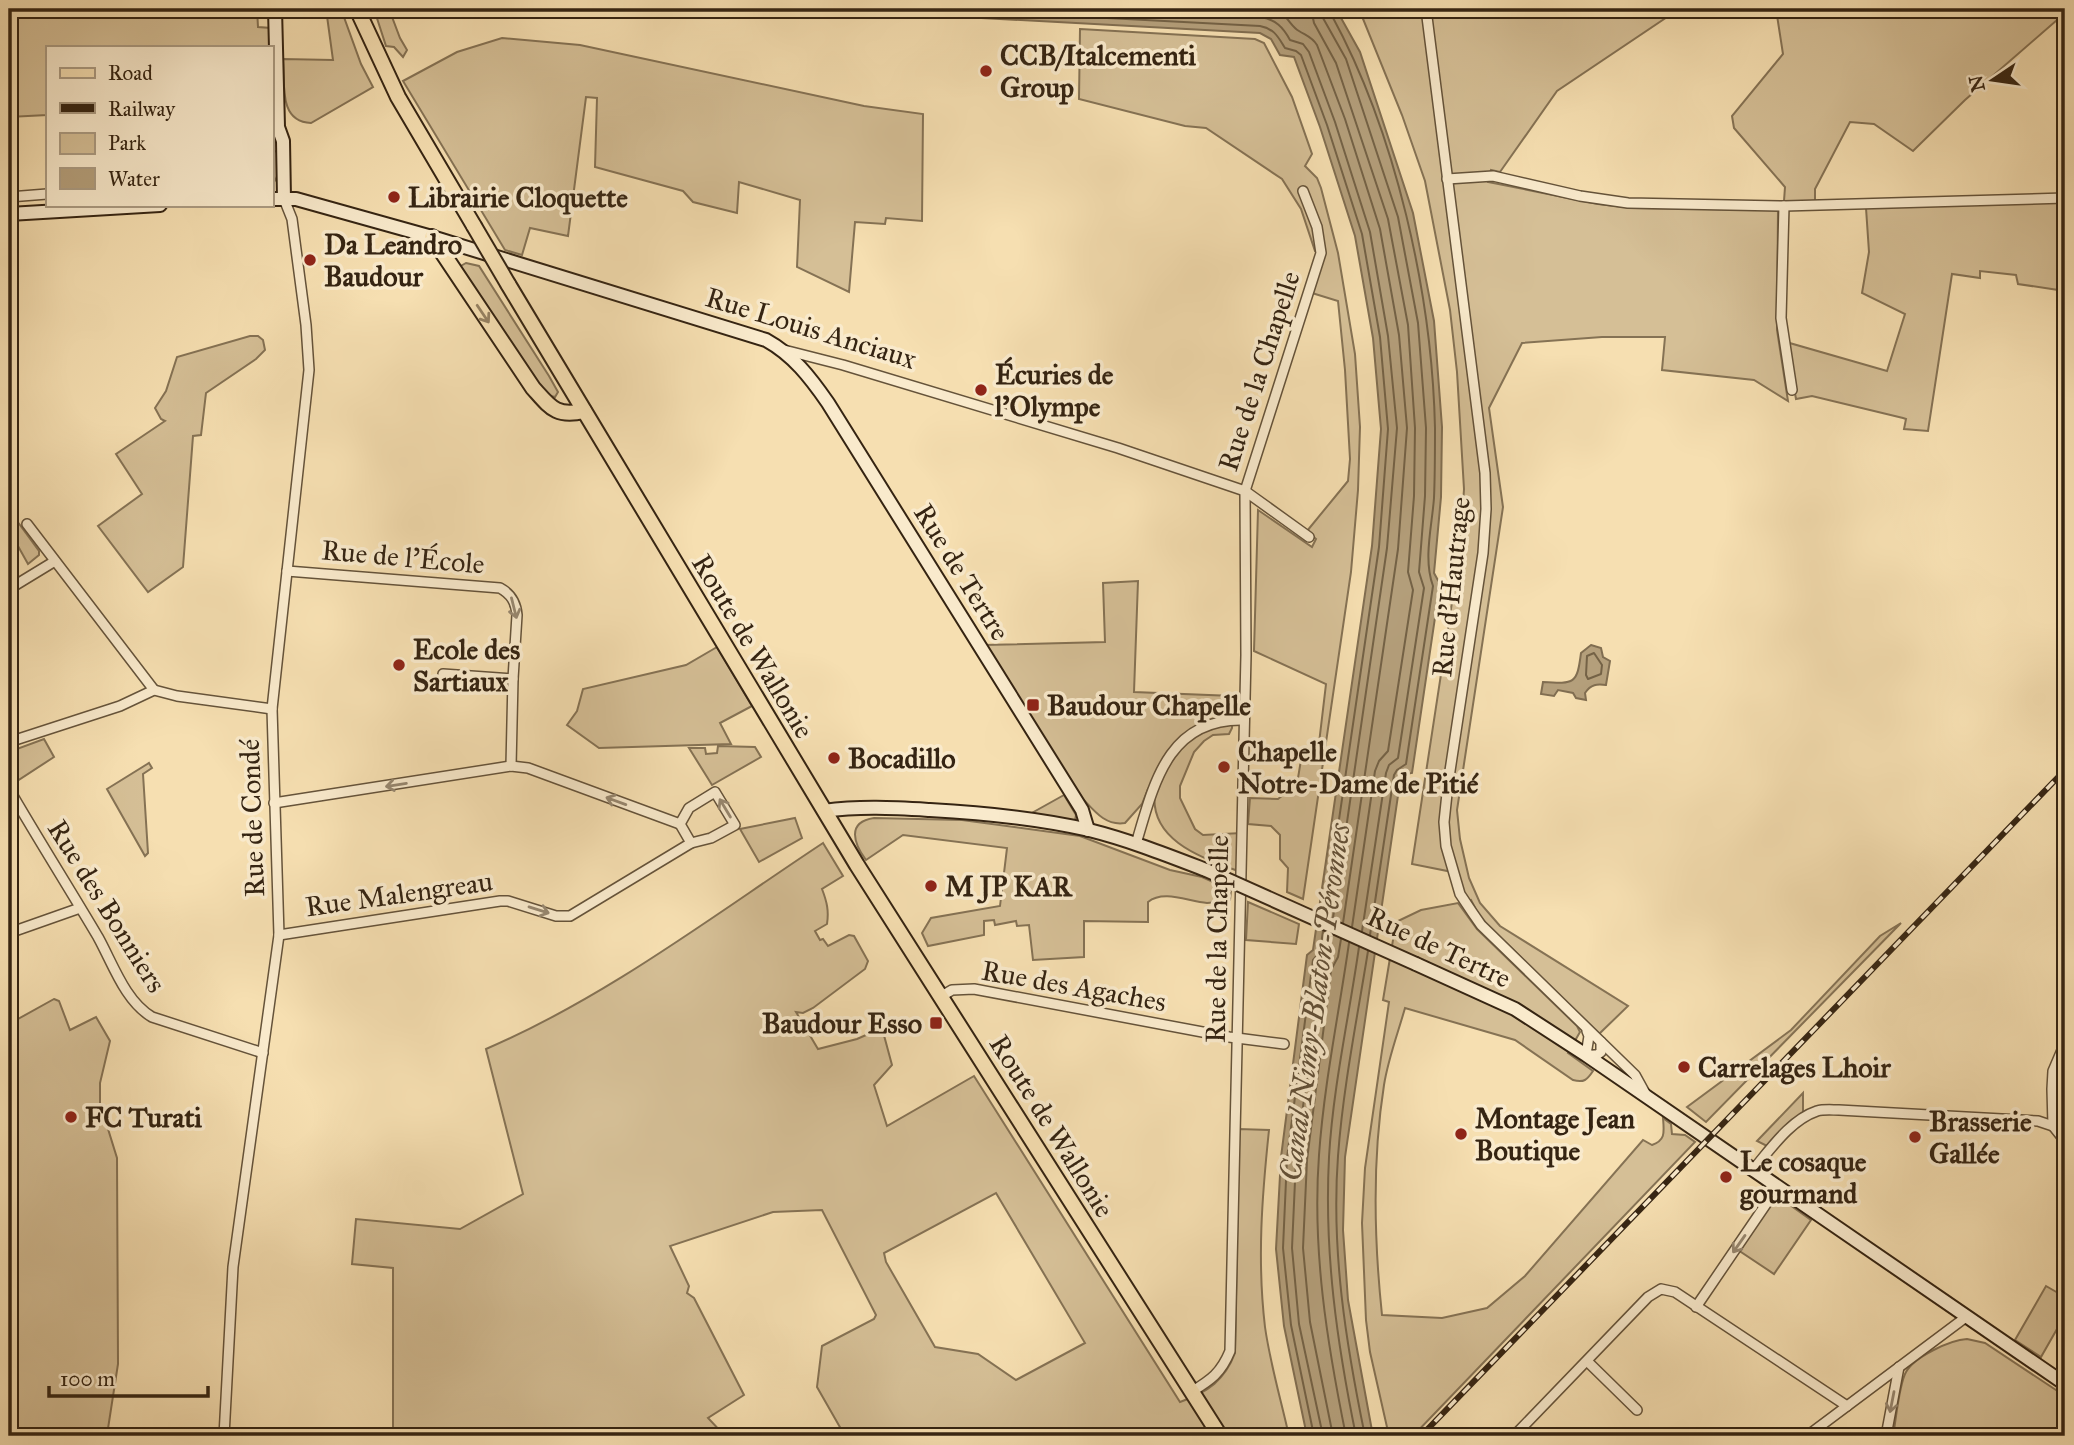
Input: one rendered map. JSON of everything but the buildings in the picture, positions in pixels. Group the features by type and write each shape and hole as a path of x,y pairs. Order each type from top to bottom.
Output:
{"main road":[{"name":"Route de Wallonie","path":"357,9 398,97 824,811 1220,1436"},
{"path":"432,237 533,388 549,407 558,413 569,415 584,411"}],"street":[{"path":"275,9 275,129 283,141 278,199"},
{"name":"Rue d'Hautrage","path":"1426,9 1485,473 1486,509 1483,552 1448,784 1444,822 1446,846 1460,894 1481,925 1634,1074 1647,1096"},
{"path":"1447,180 1493,176 1580,196 1628,203 1784,206 2065,198"},
{"name":"Rue de la Chapelle","path":"1191,1392 1224,1367 1230,1351 1244,720 1245,491 1321,253 1317,227 1303,191"},
{"path":"9,197 46,194"},
{"name":"Rue Louis Anciaux","path":"278,199 296,199 432,237 765,340 782,349 1118,448 1245,491 1309,537"},
{"name":"Rue de Condé","path":"224,1436 233,1267 279,935 272,709 309,358 292,219 278,199"},
{"path":"9,214 143,206"},
{"path":"1784,206 1781,318 1792,390"},
{"name":"Rue de Tertre","path":"782,349 806,373 828,403 1082,810 1088,830"},
{"path":"9,473 11,452"},
{"path":"27,524 154,690 177,696 272,709"},
{"path":"9,589 55,561"},
{"name":"Rue de l'École","path":"287,571 500,588 511,597 516,606 511,766"},
{"path":"443,674 513,679"},
{"path":"9,742 120,706 154,690"},
{"path":"1136,844 1153,785 1177,746 1203,725 1244,720"},
{"path":"274,803 511,766 528,768 680,824 691,843"},
{"name":"Rue des Bonniers","path":"9,789 132,999 146,1013 263,1053"},
{"name":"Rue Malengreau","path":"279,935 500,901 556,916 570,916 691,843 711,838 735,825 715,792 689,808 680,824"},
{"name":"Rue de Tertre","path":"824,811 853,807 974,813 1088,830 1136,844 1206,870 1514,1009 1647,1096 1707,1140 2065,1384"},
{"path":"9,933 80,908"},
{"name":"Rue des Agaches","path":"940,997 952,990 974,989 1238,1038 1284,1044"},
{"path":"1584,1026 1590,1036 1586,1055 1597,1055 1601,1052 1601,1042"},
{"path":"2053,1126 2053,1071 2065,1043"},
{"path":"1752,1171 1783,1135 1801,1119 1819,1111 2038,1121 2053,1126 2065,1141"},
{"path":"1696,1307 1777,1188"},
{"path":"1514,1436 1652,1293 1665,1289 1675,1292 1847,1406"},
{"path":"1807,1436 1966,1317"},
{"path":"1588,1362 1637,1410"},
{"path":"1886,1436 1899,1367"}],"green space":[{"path":"9,9 257,9 258,27 271,28 272,46 46,46 46,115 9,117"},
{"path":"280,9 341,9 361,64 373,87 311,123 300,121 293,116 285,100 283,59 333,60 327,16 281,15"},
{"path":"374,9 389,9 407,50 403,57 394,47 386,46"},
{"path":"1359,9 1679,9 1557,91 1500,172 1491,170 1488,182 1598,204 1633,208 1778,210 1777,330 1788,401 1754,380 1662,370 1665,337 1602,337 1522,343 1489,408 1503,507 1457,810 1460,839 1469,878 1480,903 1500,926 1628,1006 1599,1034 1480,917 1471,900 1466,902 1452,872 1412,864 1460,550 1464,489 1457,372 1450,310 1425,181 1402,115"},
{"path":"1776,9 2065,9 2065,13 1965,100 1913,151 1874,124 1850,122 1815,189 1815,201 1784,201 1785,187 1734,128 1732,116 1783,54"},
{"path":"1080,29 1255,39 1264,43 1292,97 1312,154 1305,166 1317,178 1321,188 1338,253 1355,354 1360,427 1358,490 1351,572 1303,899 1287,892 1288,868 1280,859 1280,835 1271,826 1248,824 1250,798 1278,799 1297,784 1301,760 1317,760 1326,684 1254,651 1258,510 1312,547 1316,539 1307,531 1348,481 1350,459 1338,301 1312,293 1322,254 1315,251 1301,209 1282,179 1206,128 1185,126 1079,99"},
{"path":"502,38 580,45 864,106 923,114 922,221 886,218 885,224 855,222 849,292 797,267 800,200 739,182 737,213 693,202 683,191 595,167 597,98 586,97 568,236 530,228 522,255 505,250 403,81 457,52"},
{"path":"273,149 278,153 276,179 273,183"},
{"path":"2065,201 2065,291 2018,284 2016,275 1980,271 1980,278 1952,274 1928,431 1904,429 1906,419 1903,418 1812,396 1796,399 1786,342 1887,371 1905,314 1862,293 1869,252 1866,208"},
{"path":"466,263 479,266 549,376 558,392 555,397 546,395 459,267"},
{"path":"258,336 263,340 265,350 206,393 201,435 193,436 183,567 148,592 98,526 142,494 116,454 165,421 155,408 166,391 177,357"},
{"path":"9,510 39,551 39,555 28,564 9,530"},
{"path":"1138,581 1134,692 1233,696 1232,728 1229,734 1213,735 1194,752 1180,786 1180,798 1195,829 1203,835 1241,833 1241,872 1195,853 1169,835 1160,823 1155,808 1155,791 1148,789 1142,804 1125,823 1112,822 1097,813 1083,799 984,645 1105,642 1103,583"},
{"path":"717,647 752,706 720,723 731,744 599,748 567,725 577,711 583,689 686,665"},
{"path":"44,739 54,757 14,783 9,766 14,750"},
{"path":"718,746 755,747 761,757 712,785 689,748 705,748 706,754 717,753"},
{"path":"149,763 152,768 143,774 148,853 145,856 107,789"},
{"path":"1064,795 1076,815 1075,821 1030,814"},
{"path":"795,818 802,838 759,862 740,829"},
{"path":"874,818 962,820 1080,836 1170,870 1202,877 1231,890 1230,900 1207,903 1169,896 1154,898 1148,902 1148,922 1084,921 1084,957 1033,960 1029,925 1017,926 1016,921 995,925 994,920 984,921 984,935 928,946 922,933 931,918 1000,906 1007,848 903,835 866,860 858,847 855,834 859,824"},
{"path":"823,843 843,876 822,889 827,906 827,924 815,931 820,940 823,939 828,946 849,935 854,936 868,961 865,969 813,1008 803,1013 796,1012 818,1049 857,1039 882,1028 892,1065 874,1085 887,1126 974,1076 1180,1402 1199,1394 1221,1378 1235,1353 1239,1129 1269,1130 1261,1228 1261,1277 1265,1327 1289,1436 845,1436 817,1387 822,1346 874,1319 876,1315 822,1210 773,1212 670,1246 689,1286 687,1293 694,1298 744,1395 708,1418 725,1436 393,1436 393,1268 352,1264 356,1219 460,1229 523,1194 486,1049 531,1028 617,980","holes":["996,1193 1085,1343 1016,1380 978,1354 935,1347 886,1262 884,1253"]},
{"path":"1248,902 1299,924 1296,944 1246,940"},
{"path":"1458,903 1477,929 1577,1026 1580,1032 1568,1053 1593,1071 1585,1080 1573,1080 1515,1040 1405,1008 1386,1075 1377,1142 1376,1229 1382,1315 1442,1318 1487,1308 1525,1276 1643,1140 1652,1145 1660,1141 1664,1131 1663,1118 1671,1124 1672,1134 1685,1135 1695,1142 1413,1436 1389,1436 1370,1352 1362,1223 1365,1168 1389,1002 1383,1000 1396,922 1421,910"},
{"path":"1901,923 1706,1122 1687,1107 1791,1030 1880,936"},
{"path":"54,999 59,1001 70,1030 96,1017 110,1041 100,1083 100,1103 117,1158 118,1364 107,1435 104,1436 9,1436 9,1061 12,1059 9,1057 9,1024"},
{"path":"1803,1093 1803,1113 1788,1123 1767,1146 1757,1141"},
{"path":"1776,1195 1811,1220 1774,1274 1738,1250"},
{"path":"2046,1286 2065,1297 2065,1315 2041,1357 2015,1340"},
{"path":"1967,1339 1985,1343 2065,1396 2065,1436 1893,1436 1901,1385 1910,1366 1933,1350"}],"water":[{"name":"Canal Nimy-Blaton-Péronnes","path":"816,9 1336,9 1360,52 1413,213 1434,321 1442,427 1441,497 1434,573 1440,584 1412,773 1401,775 1345,1157 1343,1230 1348,1300 1373,1436 1307,1436 1284,1326 1276,1249 1281,1157 1307,955 1313,950 1372,546 1381,429 1373,338 1355,236 1294,57 1280,55 1271,39 1260,33"},
{"path":"1591,645 1601,648 1603,657 1610,661 1606,685 1592,686 1585,693 1586,700 1576,698 1573,693 1558,690 1554,696 1541,694 1543,682 1562,683 1572,680 1578,671 1581,653"}],"railway":[{"path":"1421,1436 2065,770"}],"place":[{"name":"CCB/Italcementi Group","path":"986,71"},
{"name":"Librairie Cloquette","path":"394,197"},
{"name":"Da Leandro Baudour","path":"310,260"},
{"name":"Écuries de l'Olympe","path":"981,390"},
{"name":"Ecole des Sartiaux","path":"399,665"},
{"name":"Baudour Chapelle","path":"1033,705"},
{"name":"Bocadillo","path":"834,758"},
{"name":"Chapelle Notre-Dame de Pitié","path":"1224,767"},
{"name":"M JP KAR","path":"931,886"},
{"name":"Baudour Esso","path":"936,1023"},
{"name":"Carrelages Lhoir","path":"1684,1067"},
{"name":"FC Turati","path":"71,1117"},
{"name":"Montage Jean Boutique","path":"1461,1134"},
{"name":"Brasserie Gallée","path":"1915,1137"},
{"name":"Le cosaque gourmand","path":"1726,1177"}]}
